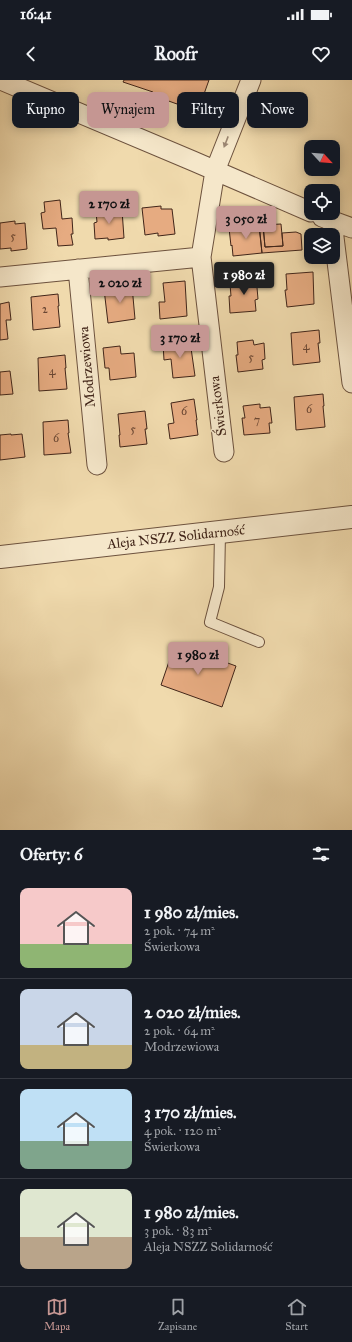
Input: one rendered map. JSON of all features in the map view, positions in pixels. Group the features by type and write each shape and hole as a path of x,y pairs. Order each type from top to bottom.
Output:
{"street":[{"path":"1,80 304,210"},
{"name":"Świerkowa","path":"224,452 201,256 215,171 251,80"},
{"path":"328,220 352,228"},
{"path":"332,222 352,383"},
{"path":"0,276 201,256"},
{"name":"Modrzewiowa","path":"78,269 97,465"},
{"name":"Aleja NSZZ Solidarność","path":"0,557 220,533 352,516"}],"lane":[{"path":"220,533 219,587 210,622 259,642"}],"building":[{"path":"124,80 209,80 205,92 177,92 177,104 169,101 169,92 153,92 123,82"},
{"path":"60,200 62,219 72,218 73,234 71,234 73,245 58,246 56,228 43,229 41,213 45,212 44,202"},
{"path":"161,206 161,209 172,209 175,234 158,236 158,233 145,235 142,208"},
{"path":"122,210 124,238 108,240 108,238 95,239 94,223 97,222 96,212"},
{"path":"15,221 15,224 25,223 27,249 11,251 11,248 0,249 0,223"},
{"path":"259,223 262,253 233,256 229,228"},
{"path":"281,224 283,246 265,247 263,225"},
{"path":"263,225 265,247 283,246 282,233 296,232 301,234 302,250 262,253 259,226"},
{"path":"313,272 314,304 287,307 285,290 287,290 286,274"},
{"path":"256,276 258,299 255,300 256,311 230,313 230,284 245,282 244,278"},
{"path":"185,281 187,316 160,319 159,302 165,302 163,283"},
{"path":"132,286 135,319 108,323 104,289"},
{"path":"58,294 60,327 33,330 31,297"},
{"path":"9,302 11,320 6,320 8,339 0,340 0,304"},
{"path":"319,330 320,343 318,343 320,362 293,365 291,333"},
{"path":"253,340 254,345 264,343 265,359 262,360 263,369 238,372 236,355 238,355 237,342"},
{"path":"190,341 195,376 173,378 171,359 164,360 163,344"},
{"path":"120,346 121,354 134,353 136,377 110,380 109,368 105,368 103,348"},
{"path":"65,355 67,389 39,391 38,358"},
{"path":"10,371 13,394 0,395 0,372"},
{"path":"323,394 325,427 296,430 294,397"},
{"path":"194,399 198,435 170,439 168,424 174,423 171,403"},
{"path":"260,404 260,408 270,407 272,423 269,423 270,433 244,435 242,418 245,418 243,406"},
{"path":"145,411 147,444 120,447 118,414"},
{"path":"68,420 71,453 44,455 43,422"},
{"path":"22,434 25,457 0,460 0,435"},
{"path":"175,644 236,666 222,707 161,685"}]}
